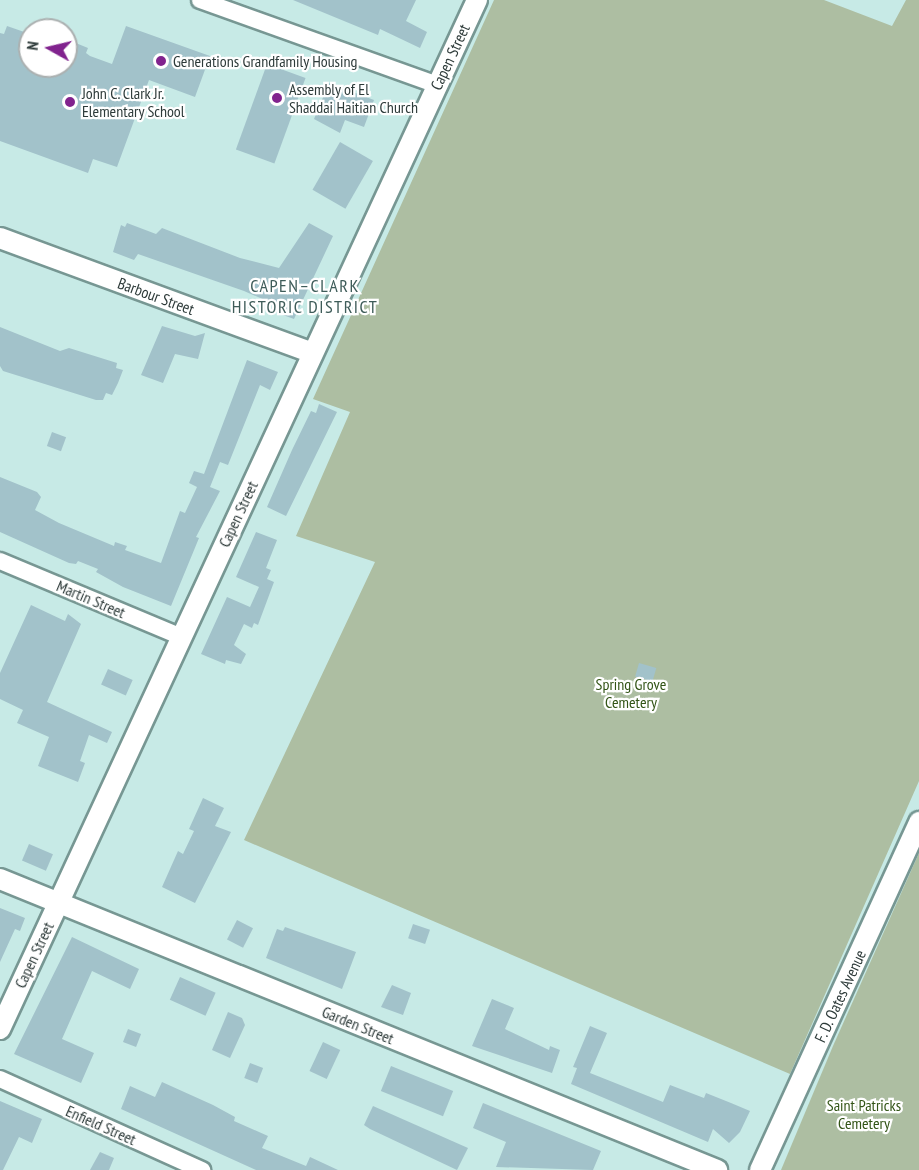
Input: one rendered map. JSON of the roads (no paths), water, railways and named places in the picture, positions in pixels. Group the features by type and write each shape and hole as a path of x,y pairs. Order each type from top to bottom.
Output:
{"street":[{"path":"200,0 437,85"},
{"name":"Capen Street","path":"0,1029 477,0"},
{"name":"Barbour Street","path":"0,238 312,353"},
{"name":"Martin Street","path":"0,561 182,637"},
{"name":"F. D. Oates Avenue","path":"760,1170 919,822"},
{"name":"Garden Street","path":"0,879 717,1170"},
{"name":"Enfield Street","path":"0,1079 202,1170"}],"place":[{"name":"Generations Grandfamily Housing","path":"161,61"},
{"name":"Assembly of El Shaddai Haitian Church","path":"277,98"},
{"name":"John C. Clark Jr. Elementary School","path":"70,102"}],"district":[{"name":"CAPEN–CLARK HISTORIC DISTRICT","path":"305,297"}],"park label":[{"name":"Spring Grove Cemetery","path":"631,693"},
{"name":"Saint Patricks Cemetery","path":"864,1114"}]}
